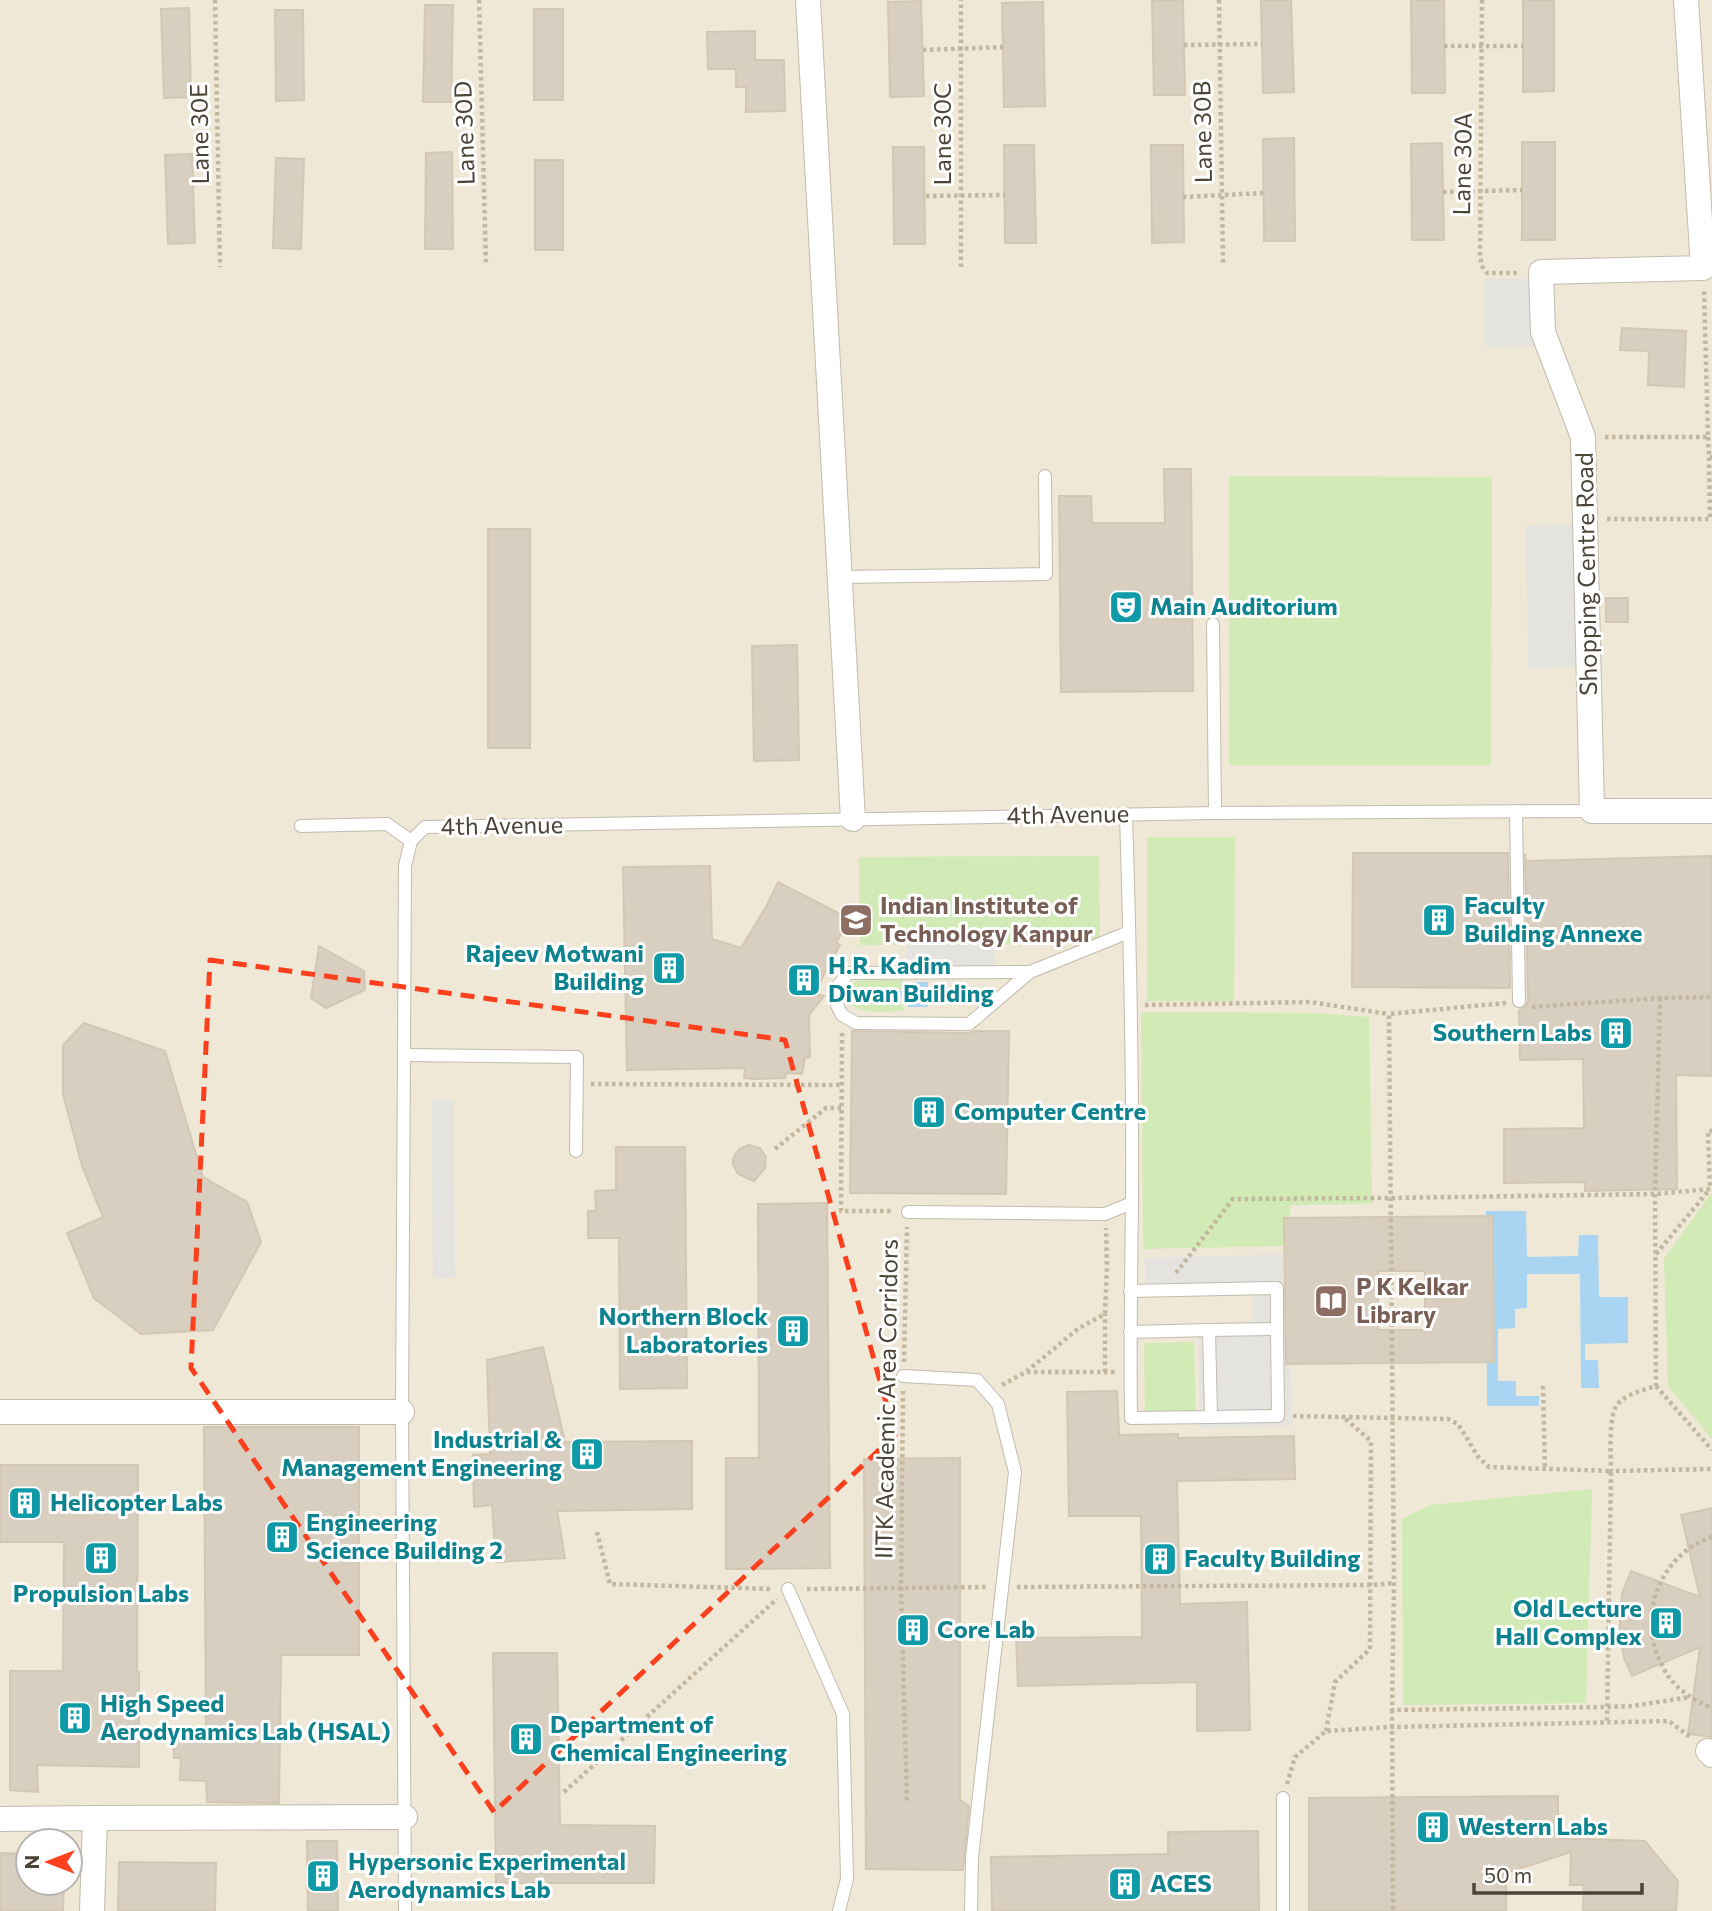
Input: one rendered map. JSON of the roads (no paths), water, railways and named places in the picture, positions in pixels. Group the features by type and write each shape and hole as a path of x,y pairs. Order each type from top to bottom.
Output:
{"street":[{"path":"808,0 853,819"},
{"name":"Shopping Centre Road","path":"1592,811 1583,437 1543,332 1541,272 1703,268 1686,0"},
{"name":"4th Avenue","path":"1592,811 1712,811"},
{"path":"0,1412 402,1412"},
{"path":"0,1819 405,1817"},
{"path":"92,1911 94,1818"}],"lane":[{"path":"839,577 1046,574 1045,476"},
{"path":"1213,624 1215,813"},
{"path":"1516,811 1519,1001"},
{"name":"4th Avenue","path":"411,841 425,827 1126,814 1592,811"},
{"path":"1126,814 1132,1203 1129,1291 1131,1418 1278,1416 1277,1288 1129,1291"},
{"path":"302,825 387,824 411,841 405,866 402,1412 405,1911"},
{"path":"1031,972 848,973 836,987 836,1005 842,1015 856,1023 969,1024 1031,972 1129,932"},
{"path":"404,1055 577,1057 576,1151"},
{"path":"908,1212 1105,1213 1132,1203"},
{"path":"1129,1332 1277,1329"},
{"path":"1209,1330 1211,1417"},
{"path":"903,1376 977,1380 998,1404 1015,1472 972,1858 971,1911"},
{"path":"788,1590 843,1714 847,1879 839,1911"},
{"path":"1283,1798 1283,1911"}],"water":[{"path":"908,982 928,982 928,1007 908,1007 908,998 872,997 865,1001 857,995 858,989 865,987 872,990 908,991"},
{"path":"1486,1211 1526,1211 1527,1257 1578,1256 1579,1235 1598,1235 1599,1297 1628,1297 1628,1343 1585,1344 1585,1360 1598,1360 1599,1388 1581,1388 1580,1274 1527,1274 1527,1308 1515,1309 1515,1328 1498,1329 1498,1381 1516,1381 1516,1396 1539,1396 1539,1406 1487,1406"}],"place":[{"name":"Main Auditorium","path":"1126,607"},
{"name":"Indian Institute of Technology Kanpur","path":"856,920"},
{"name":"Faculty Building Annexe","path":"1439,920"},
{"name":"Rajeev Motwani Building","path":"669,968"},
{"name":"H.R. Kadim Diwan Building","path":"804,980"},
{"name":"Southern Labs","path":"1616,1033"},
{"name":"Computer Centre","path":"929,1112"},
{"name":"P K Kelkar Library","path":"1331,1301"},
{"name":"Northern Block Laboratories","path":"793,1331"},
{"name":"Industrial & Management Engineering","path":"587,1454"},
{"name":"Helicopter Labs","path":"25,1503"},
{"name":"Engineering Science Building 2","path":"282,1537"},
{"name":"Propulsion Labs","path":"101,1558"},
{"name":"Faculty Building","path":"1160,1559"},
{"name":"Old Lecture Hall Complex","path":"1666,1623"},
{"name":"Core Lab","path":"913,1630"},
{"name":"High Speed Aerodynamics Lab (HSAL)","path":"75,1718"},
{"name":"Department of Chemical Engineering","path":"526,1739"},
{"name":"Western Labs","path":"1433,1827"},
{"name":"Hypersonic Experimental Aerodynamics Lab","path":"323,1876"},
{"name":"ACES","path":"1125,1884"}]}
